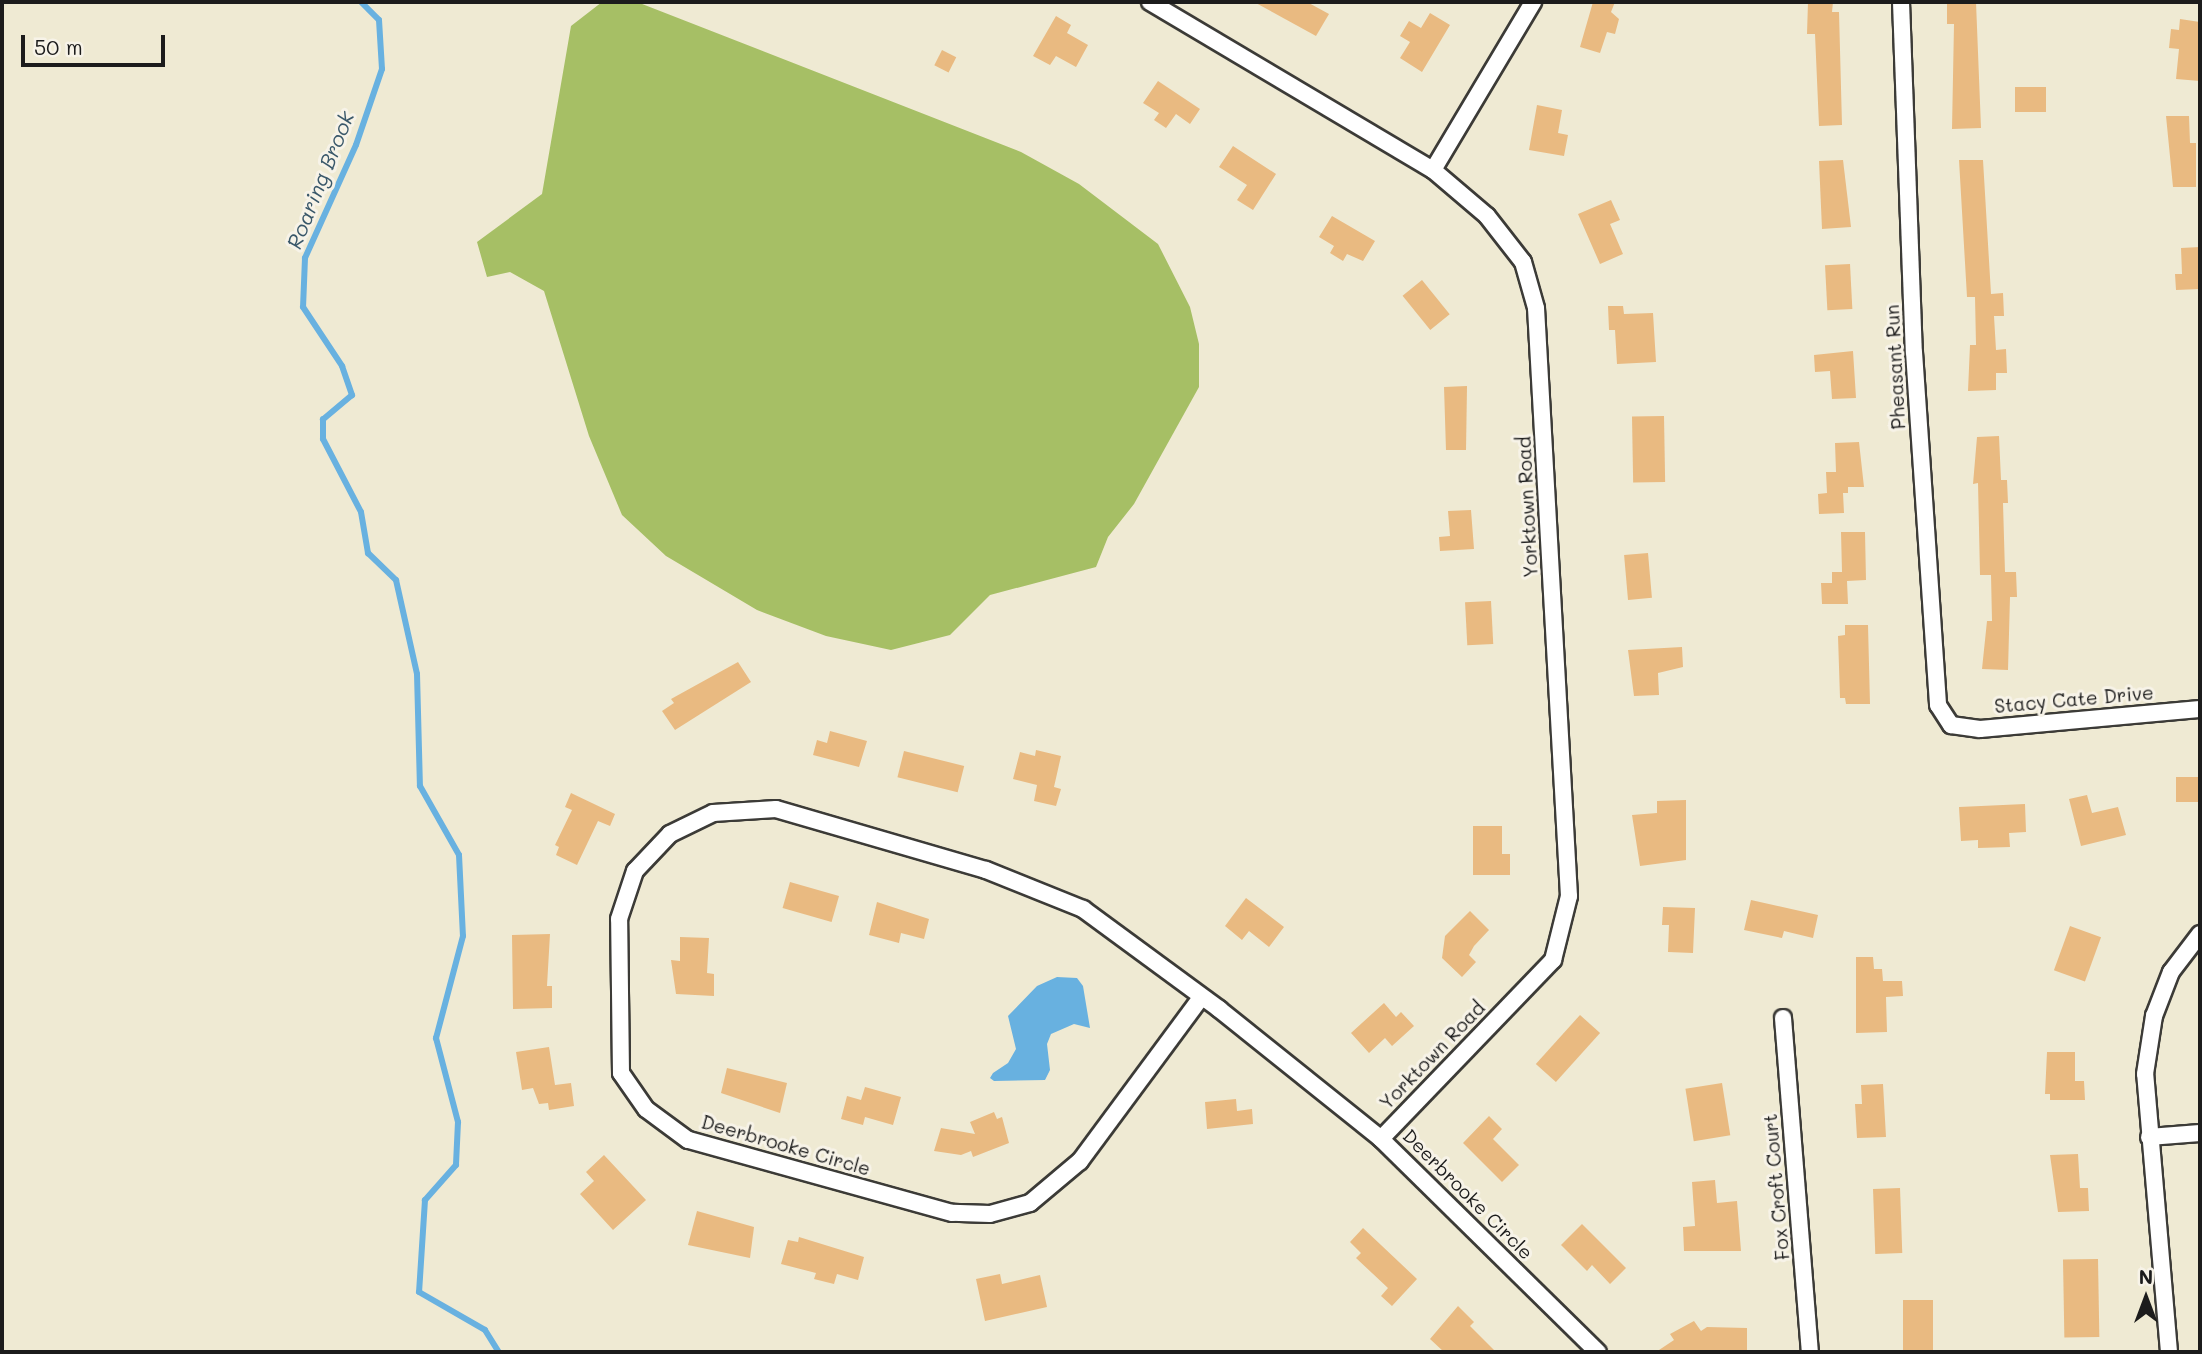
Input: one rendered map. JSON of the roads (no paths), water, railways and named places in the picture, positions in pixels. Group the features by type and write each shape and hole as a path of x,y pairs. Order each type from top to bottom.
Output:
{"street":[{"name":"Yorktown Road","path":"1150,2 1433,170 1487,216 1523,262 1536,308 1569,896 1553,960 1381,1139"},
{"path":"1433,170 1533,2"},
{"name":"Pheasant Run","path":"1901,2 1915,379 1938,705 1951,725"},
{"name":"Stacy Cate Drive","path":"1951,725 1980,729 2200,709"},
{"name":"Deerbrooke Circle","path":"1200,999 1080,1161 1030,1203 990,1214 952,1213 688,1140 646,1109 621,1073 618,919 635,871 670,834 713,813 776,809 986,870 1083,909 1200,999 1219,1009 1381,1139 1598,1352"},
{"path":"2169,1352 2145,1074 2154,1016 2171,972 2200,934"},
{"name":"Fox Croft Court","path":"1783,1018 1810,1352"},
{"path":"2149,1138 2200,1133"}],"water":[{"path":"1057,977 1077,978 1083,986 1090,1028 1074,1024 1051,1034 1047,1044 1050,1070 1045,1080 994,1081 990,1078 993,1073 1008,1063 1016,1049 1008,1016 1037,986"}],"waterway":[{"name":"Roaring Brook","path":"361,2 379,20 382,69 356,145 305,258 303,307 342,366 352,395 323,419 323,439 361,512 368,553 396,580 417,674 420,786 459,855 463,936 436,1038 458,1122 456,1165 425,1200 419,1292 485,1330 499,1352"}]}
